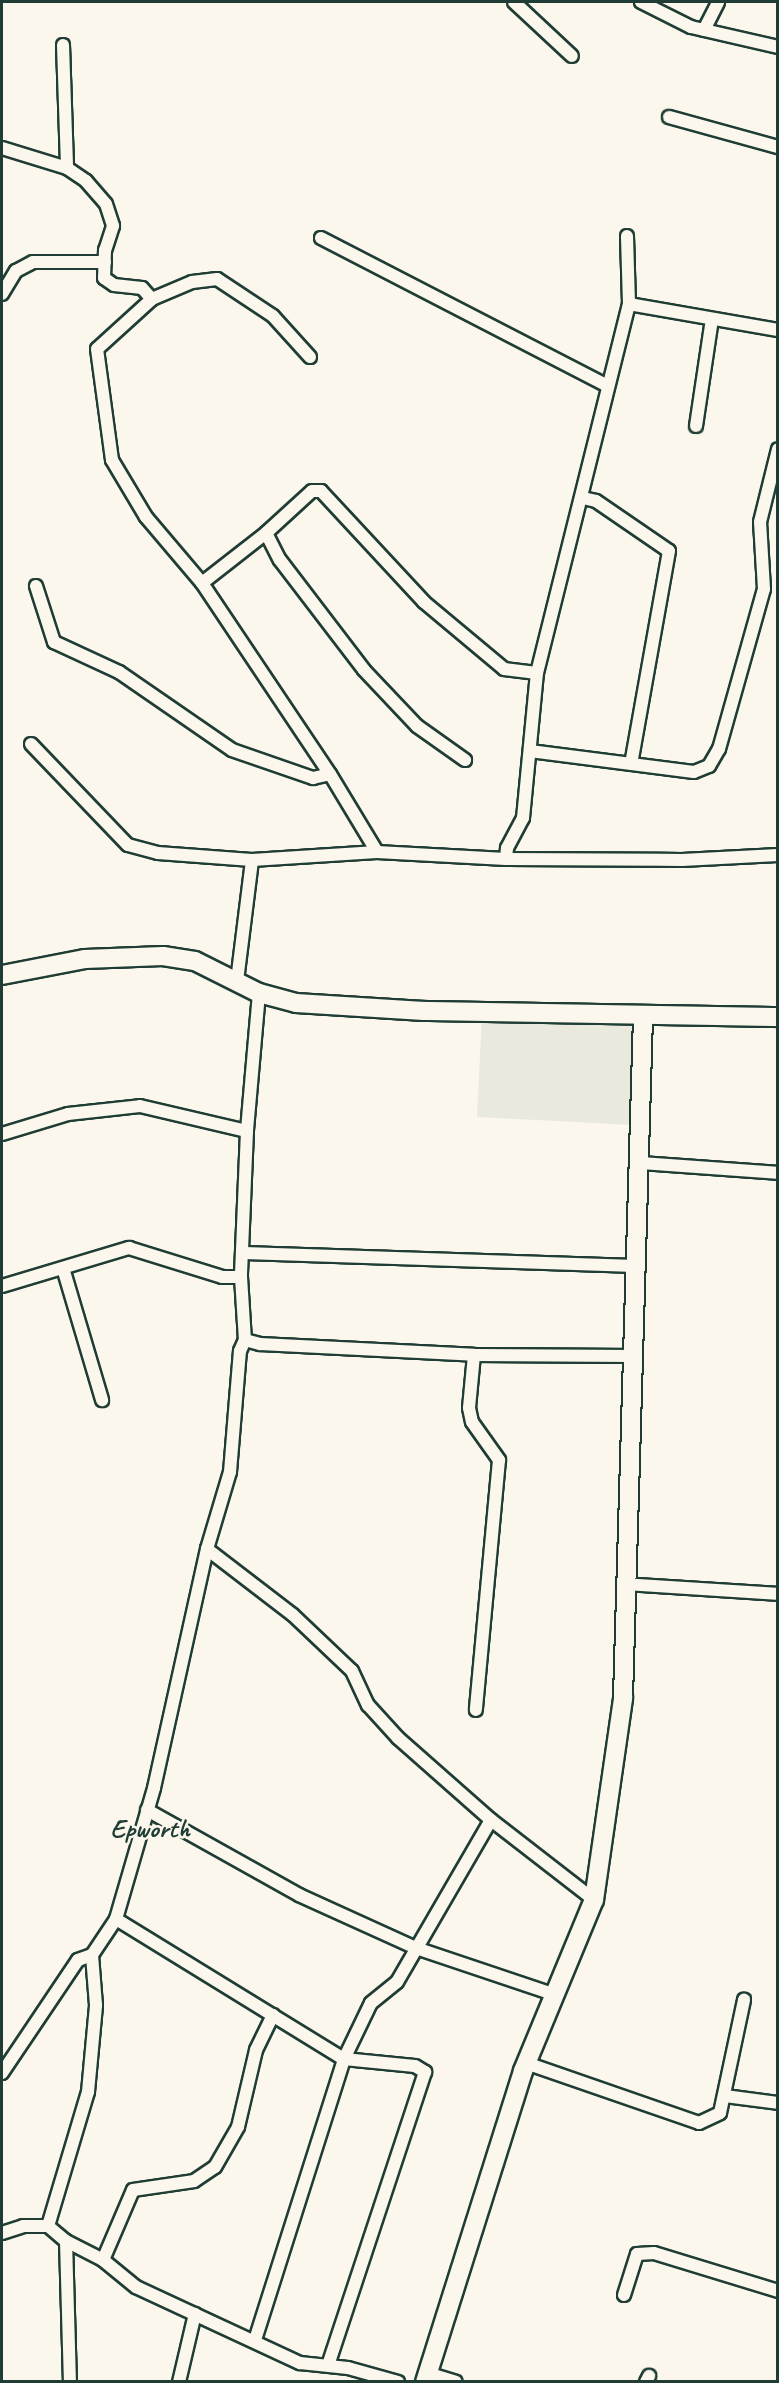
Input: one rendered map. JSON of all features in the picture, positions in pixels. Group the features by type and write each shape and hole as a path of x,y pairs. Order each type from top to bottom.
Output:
{"street":[{"path":"514,2 572,56"},
{"path":"641,2 704,30 777,47"},
{"path":"704,30 718,2"},
{"path":"63,45 67,168"},
{"path":"669,117 777,147"},
{"path":"2,147 67,168 86,181 106,204 113,226 104,278 114,285 142,288 152,299"},
{"path":"506,859 507,848 523,818 537,673 629,304 627,236"},
{"path":"321,238 608,386"},
{"path":"2,294 15,271 33,262 105,262"},
{"path":"310,357 273,316 217,279 192,282 152,299 97,349 112,460 146,517 202,583 330,774 377,852"},
{"path":"629,304 777,330"},
{"path":"696,426 712,319"},
{"path":"530,751 694,772 709,766 719,749 764,589 760,522 777,449"},
{"path":"202,583 266,533 312,490 321,491 433,609 504,669 537,673"},
{"path":"582,498 596,501 669,551 631,764"},
{"path":"266,533 280,560 364,670 417,726 465,759"},
{"path":"36,585 54,642 119,672 232,750 313,778 330,774"},
{"path":"31,744 128,845 158,853 252,860 377,852 506,859 682,860 777,855"},
{"path":"237,981 252,860"},
{"path":"2,975 85,959 163,956 195,961 259,993 296,1003 347,1007 643,1016 777,1017"},
{"path":"48,2226 88,2092 96,2005 93,1955 116,1919 147,1810 207,1549 230,1472 240,1351 245,1340 241,1278 247,1131 259,993"},
{"path":"456,2382 426,2377 526,2063 594,1900 622,1698 643,1016"},
{"path":"2,1134 68,1114 140,1106 247,1131"},
{"path":"640,1164 777,1173"},
{"path":"2,1286 129,1248 222,1277 241,1278"},
{"path":"243,1253 637,1266"},
{"path":"63,1268 102,1400"},
{"path":"245,1340 260,1344 474,1355 634,1356"},
{"path":"474,1355 469,1408 472,1422 499,1460 476,1710"},
{"path":"207,1549 302,1623 352,1671 368,1705 398,1738 491,1820 594,1900"},
{"path":"624,1584 777,1594"},
{"path":"147,1810 299,1895 416,1948 554,1995"},
{"path":"255,2340 344,2059 371,2002 397,1982 491,1820"},
{"path":"116,1919 344,2059 415,2066 425,2072 328,2365"},
{"path":"2,2073 78,1960 93,1955"},
{"path":"526,2063 699,2123 720,2113 744,2000"},
{"path":"103,2260 133,2190 194,2181 215,2167 238,2127 256,2050 273,2015"},
{"path":"725,2097 777,2103"},
{"path":"2,2234 23,2226 48,2226 66,2241 103,2260 136,2287 300,2362 328,2365 398,2382"},
{"path":"66,2241 70,2382"},
{"path":"624,2295 637,2254 654,2253 777,2291"},
{"path":"179,2382 195,2314"}],"shaded area":[{"path":"482,1013 633,1021 631,1125 477,1117"}],"district":[{"name":"Epworth","path":"150,1829"}]}
